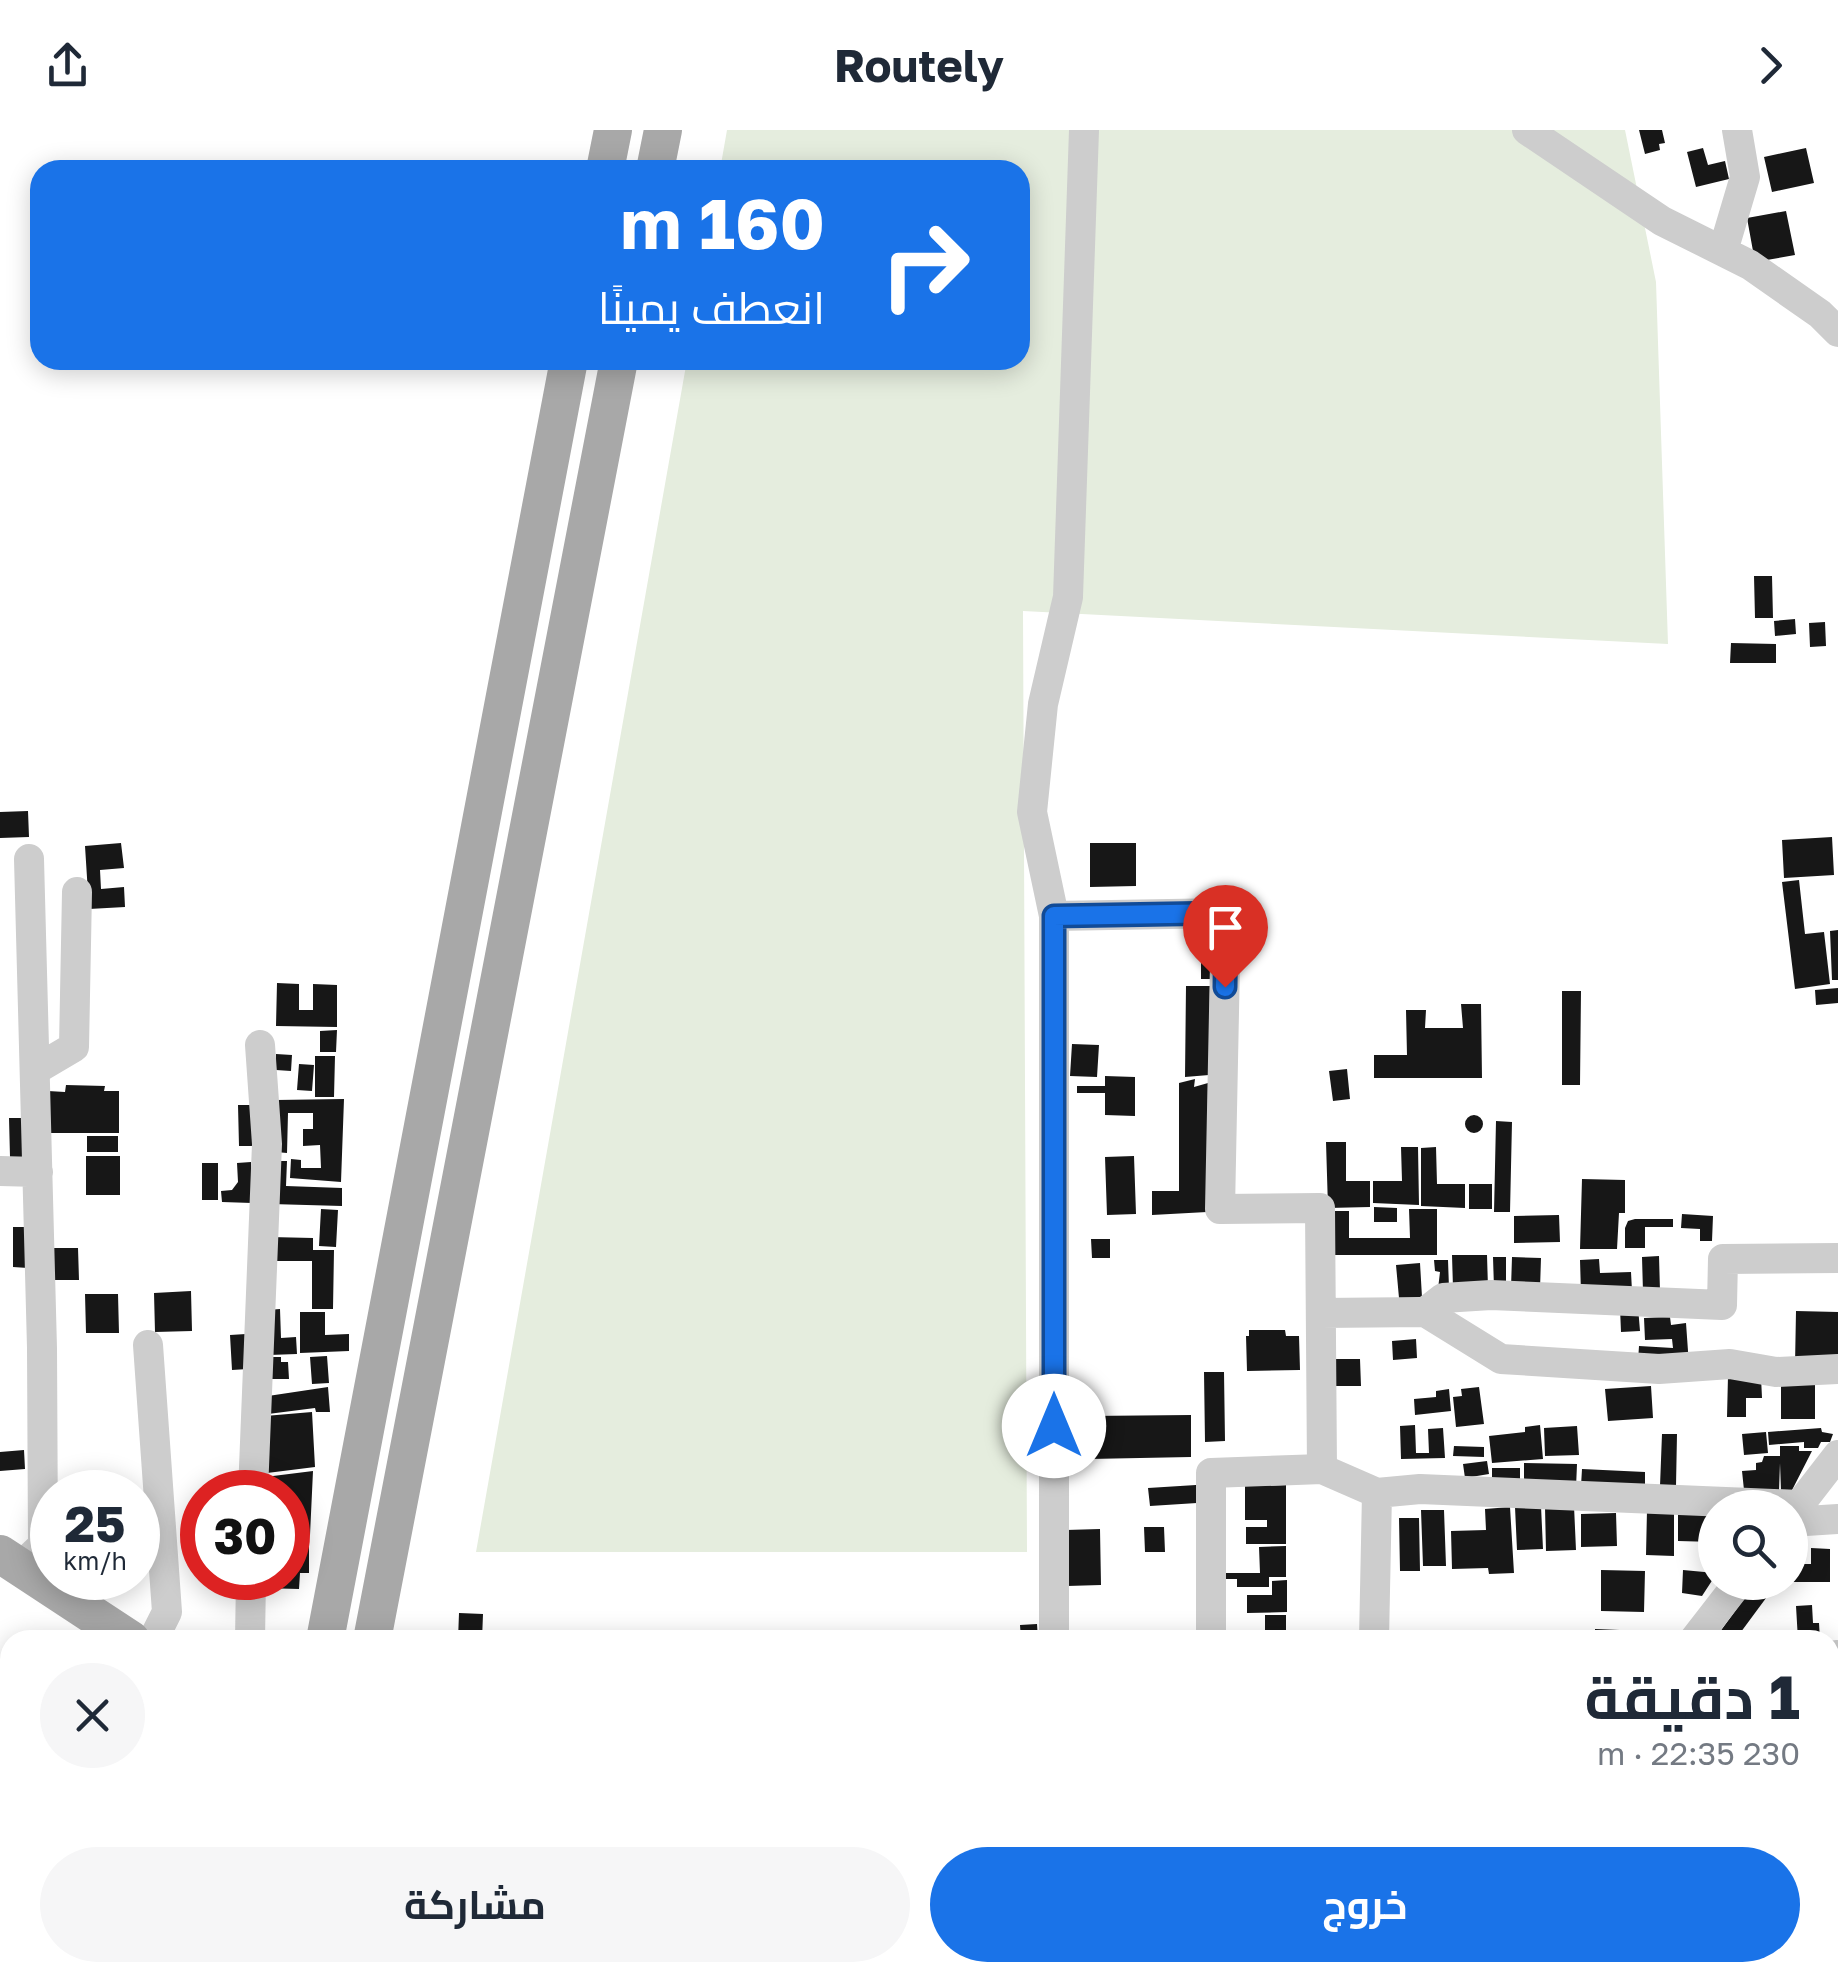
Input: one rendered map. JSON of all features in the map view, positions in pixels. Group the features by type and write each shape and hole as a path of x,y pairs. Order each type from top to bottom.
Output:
{"main road":[{"path":"607,160 613,130"},
{"path":"658,160 663,130"},
{"path":"327,1630 567,370"},
{"path":"374,1630 617,370"},
{"path":"10,1560 116,1630"}],"street":[{"path":"1054,1630 1054,916 1032,812 1043,704 1068,597 1084,130"},
{"path":"1527,130 1662,221 1764,274 1820,314 1838,332"},
{"path":"1723,251 1745,177 1737,130"},
{"path":"10,1560 44,1545 30,860"},
{"path":"35,1070 74,1047 77,892"},
{"path":"1054,916 1226,913 1220,1209 1320,1208 1322,1469"},
{"path":"254,1470 267,1144 260,1045"},
{"path":"0,1171 38,1172"},
{"path":"1425,1312 1442,1298 1491,1296 1722,1306 1723,1259 1838,1258"},
{"path":"1321,1313 1425,1312 1502,1359 1659,1369 1730,1364 1776,1372 1838,1370"},
{"path":"148,1345 167,1612 158,1630"},
{"path":"1808,1495 1838,1455"},
{"path":"1211,1630 1211,1473 1322,1469 1377,1493 1420,1489 1698,1508"},
{"path":"1374,1630 1377,1493"},
{"path":"1808,1516 1838,1519"},
{"path":"250,1630 251,1600"},
{"path":"1702,1630 1725,1600"}],"green space":[{"path":"727,130 1625,130 1656,282 1668,644 1023,611 1027,1552 476,1552 685,370 1030,370 1030,160 722,160"}],"building":[{"path":"1639,130 1662,130 1665,143 1659,144 1660,150 1645,154"},
{"path":"1703,148 1708,165 1725,161 1729,179 1696,187 1687,152"},
{"path":"1806,148 1814,183 1772,192 1764,157"},
{"path":"1786,211 1795,255 1755,262 1747,218"},
{"path":"1754,576 1772,576 1773,618 1755,618"},
{"path":"1795,619 1796,634 1775,636 1774,621"},
{"path":"1825,622 1826,646 1810,647 1809,623"},
{"path":"1731,643 1776,644 1776,663 1730,663"},
{"path":"28,811 29,837 0,838 0,812"},
{"path":"1832,837 1834,875 1784,878 1782,840"},
{"path":"121,843 124,868 100,870 101,889 124,887 125,907 89,909 85,846"},
{"path":"1090,843 1136,843 1136,886 1090,887"},
{"path":"1799,880 1805,934 1824,932 1830,984 1795,989 1782,882"},
{"path":"1838,930 1838,980 1832,980 1830,931"},
{"path":"1201,942 1214,943 1213,979 1201,979"},
{"path":"277,983 299,984 299,1010 313,1010 313,984 337,985 337,1027 276,1026"},
{"path":"1186,986 1210,986 1209,1075 1185,1077"},
{"path":"1838,988 1838,1003 1816,1005 1815,990"},
{"path":"1562,991 1581,991 1580,1085 1562,1085"},
{"path":"1461,1004 1481,1004 1482,1078 1374,1078 1374,1055 1407,1055 1406,1010 1426,1010 1425,1028 1463,1028"},
{"path":"337,1030 336,1052 320,1052 320,1031"},
{"path":"1072,1044 1099,1045 1097,1077 1070,1076"},
{"path":"276,1054 292,1055 291,1071 276,1070"},
{"path":"315,1056 335,1056 334,1097 315,1097"},
{"path":"299,1064 314,1065 312,1091 297,1090"},
{"path":"1347,1069 1350,1099 1333,1101 1329,1071"},
{"path":"1105,1076 1135,1077 1135,1116 1105,1115 1105,1093 1077,1093 1077,1086 1105,1086"},
{"path":"1195,1079 1194,1087 1208,1083 1207,1212 1152,1215 1152,1191 1179,1191 1179,1083"},
{"path":"66,1085 105,1086 104,1091 119,1091 119,1133 47,1133 48,1091 65,1092"},
{"path":"344,1099 341,1182 290,1178 291,1159 301,1160 301,1168 321,1168 320,1145 303,1146 303,1129 313,1129 313,1113 288,1113 287,1153 276,1152 276,1100"},
{"path":"238,1105 258,1105 259,1146 239,1146"},
{"path":"1474,1115 1483,1124 1474,1133 1465,1124"},
{"path":"9,1118 26,1118 27,1157 10,1157"},
{"path":"1496,1121 1512,1122 1510,1212 1494,1212"},
{"path":"87,1136 118,1136 118,1152 87,1152"},
{"path":"1326,1142 1346,1142 1346,1181 1370,1181 1370,1207 1328,1208"},
{"path":"1401,1147 1418,1147 1419,1205 1373,1203 1373,1181 1402,1181"},
{"path":"1436,1147 1437,1184 1465,1184 1465,1208 1421,1206 1421,1148"},
{"path":"86,1156 120,1156 120,1195 86,1195"},
{"path":"1134,1156 1136,1214 1107,1215 1105,1157"},
{"path":"272,1161 287,1161 286,1186 342,1188 342,1206 271,1204"},
{"path":"251,1162 252,1203 222,1202 221,1191 232,1190 238,1182 237,1163"},
{"path":"202,1163 218,1163 218,1200 202,1200"},
{"path":"1582,1179 1625,1180 1625,1213 1619,1213 1617,1249 1580,1249"},
{"path":"1469,1184 1492,1184 1492,1209 1469,1209"},
{"path":"1374,1207 1397,1208 1397,1222 1374,1222"},
{"path":"321,1209 338,1210 336,1247 319,1246"},
{"path":"1409,1209 1437,1209 1437,1255 1331,1255 1331,1211 1349,1211 1349,1238 1410,1238"},
{"path":"1682,1214 1713,1216 1712,1241 1700,1241 1700,1229 1681,1228"},
{"path":"1559,1215 1560,1242 1514,1243 1514,1216"},
{"path":"1673,1219 1673,1227 1645,1227 1645,1248 1625,1248 1625,1228 1628,1221"},
{"path":"13,1227 29,1227 28,1268 13,1267"},
{"path":"270,1237 313,1238 313,1250 334,1250 333,1309 312,1309 312,1261 269,1261"},
{"path":"1091,1239 1110,1239 1110,1258 1092,1258"},
{"path":"47,1248 78,1248 79,1280 47,1280"},
{"path":"1452,1255 1487,1255 1488,1288 1453,1288"},
{"path":"1659,1256 1660,1291 1643,1292 1642,1257"},
{"path":"1493,1257 1506,1257 1506,1287 1494,1288"},
{"path":"1512,1257 1541,1258 1540,1289 1511,1288"},
{"path":"1599,1259 1600,1273 1631,1272 1632,1291 1581,1293 1580,1260"},
{"path":"1434,1260 1448,1260 1449,1288 1438,1289 1440,1272 1435,1271"},
{"path":"1420,1263 1422,1297 1399,1298 1396,1265"},
{"path":"191,1291 192,1331 155,1332 154,1293"},
{"path":"85,1294 118,1294 119,1333 86,1333"},
{"path":"1638,1307 1640,1331 1621,1332 1620,1308"},
{"path":"280,1309 281,1338 296,1337 297,1354 269,1355 267,1310"},
{"path":"1796,1311 1838,1312 1838,1364 1795,1365"},
{"path":"300,1312 325,1312 325,1335 349,1334 349,1351 300,1353"},
{"path":"1670,1317 1671,1325 1686,1323 1689,1365 1638,1361 1639,1346 1673,1348 1672,1339 1645,1340 1644,1318"},
{"path":"1249,1330 1285,1330 1286,1336 1299,1336 1300,1370 1247,1371"},
{"path":"246,1334 248,1369 232,1370 230,1335"},
{"path":"1416,1339 1417,1358 1393,1360 1392,1341"},
{"path":"327,1356 329,1383 312,1384 310,1357"},
{"path":"266,1357 281,1357 281,1362 288,1362 289,1379 267,1379"},
{"path":"1326,1359 1360,1359 1361,1386 1327,1386"},
{"path":"1204,1372 1224,1372 1225,1441 1205,1442"},
{"path":"1781,1375 1815,1376 1815,1419 1781,1419"},
{"path":"1728,1376 1761,1377 1762,1398 1746,1398 1746,1417 1727,1417"},
{"path":"1651,1386 1653,1418 1608,1421 1605,1389"},
{"path":"328,1387 330,1412 316,1412 315,1408 268,1414 268,1396"},
{"path":"1479,1387 1484,1424 1456,1427 1453,1397 1462,1396 1461,1389"},
{"path":"1449,1389 1451,1411 1415,1415 1414,1399 1436,1397 1436,1391"},
{"path":"312,1412 315,1467 267,1470 265,1416"},
{"path":"1191,1415 1191,1457 1089,1459 1088,1416"},
{"path":"1415,1425 1416,1453 1429,1453 1428,1429 1443,1428 1445,1458 1401,1459 1400,1426"},
{"path":"1540,1425 1543,1459 1492,1463 1489,1436 1525,1432 1525,1427"},
{"path":"1577,1426 1579,1455 1545,1456 1544,1428"},
{"path":"1821,1428 1822,1432 1833,1434 1830,1442 1821,1442 1818,1448 1804,1448 1804,1442 1769,1445 1768,1432"},
{"path":"1766,1432 1768,1453 1744,1455 1742,1434"},
{"path":"1662,1434 1677,1434 1676,1486 1660,1486"},
{"path":"1454,1446 1484,1447 1484,1457 1453,1456"},
{"path":"1780,1446 1812,1451 1792,1490 1781,1490 1780,1463 1779,1490 1744,1490 1742,1471 1756,1470 1756,1463 1762,1462 1764,1456 1780,1456"},
{"path":"24,1450 25,1469 0,1471 0,1452"},
{"path":"1487,1461 1489,1474 1465,1478 1463,1464"},
{"path":"1524,1463 1577,1464 1576,1488 1524,1488"},
{"path":"1492,1468 1520,1468 1520,1488 1492,1487"},
{"path":"1582,1469 1645,1472 1645,1489 1581,1486"},
{"path":"310,1471 313,1471 310,1535"},
{"path":"1196,1485 1197,1503 1150,1506 1148,1488"},
{"path":"1286,1485 1286,1544 1246,1544 1246,1527 1267,1527 1267,1520 1245,1520 1245,1486"},
{"path":"1541,1506 1543,1549 1517,1550 1515,1507"},
{"path":"1574,1506 1576,1550 1546,1551 1545,1507"},
{"path":"1510,1507 1514,1573 1489,1574 1488,1568 1452,1569 1451,1531 1486,1530 1485,1509"},
{"path":"1421,1510 1444,1510 1446,1566 1423,1566"},
{"path":"1647,1510 1674,1510 1674,1556 1646,1555"},
{"path":"1678,1510 1698,1511 1698,1542 1678,1541"},
{"path":"1616,1513 1617,1546 1581,1547 1581,1514"},
{"path":"1399,1518 1419,1518 1420,1571 1400,1571"},
{"path":"1144,1527 1164,1527 1165,1552 1145,1552"},
{"path":"1100,1529 1101,1585 1067,1586 1066,1530"},
{"path":"1286,1546 1286,1577 1269,1577 1269,1587 1237,1587 1237,1579 1223,1579 1223,1573 1260,1573 1259,1547"},
{"path":"1811,1548 1830,1549 1830,1582 1808,1582"},
{"path":"1601,1570 1645,1571 1644,1612 1601,1611"},
{"path":"1683,1570 1698,1571 1698,1595 1682,1593"},
{"path":"1287,1580 1287,1612 1247,1613 1247,1595 1272,1595 1272,1581"},
{"path":"1743,1600 1765,1600 1742,1630 1721,1630"},
{"path":"1812,1605 1813,1623 1819,1623 1819,1630 1797,1630 1796,1606"},
{"path":"459,1613 483,1614 482,1630 458,1630"},
{"path":"1265,1615 1286,1615 1286,1630 1265,1630"},
{"path":"1037,1624 1037,1630 1020,1630 1020,1625"}],"route":[{"path":"1054,1426 1054,916 1226,913 1225,987"}]}
